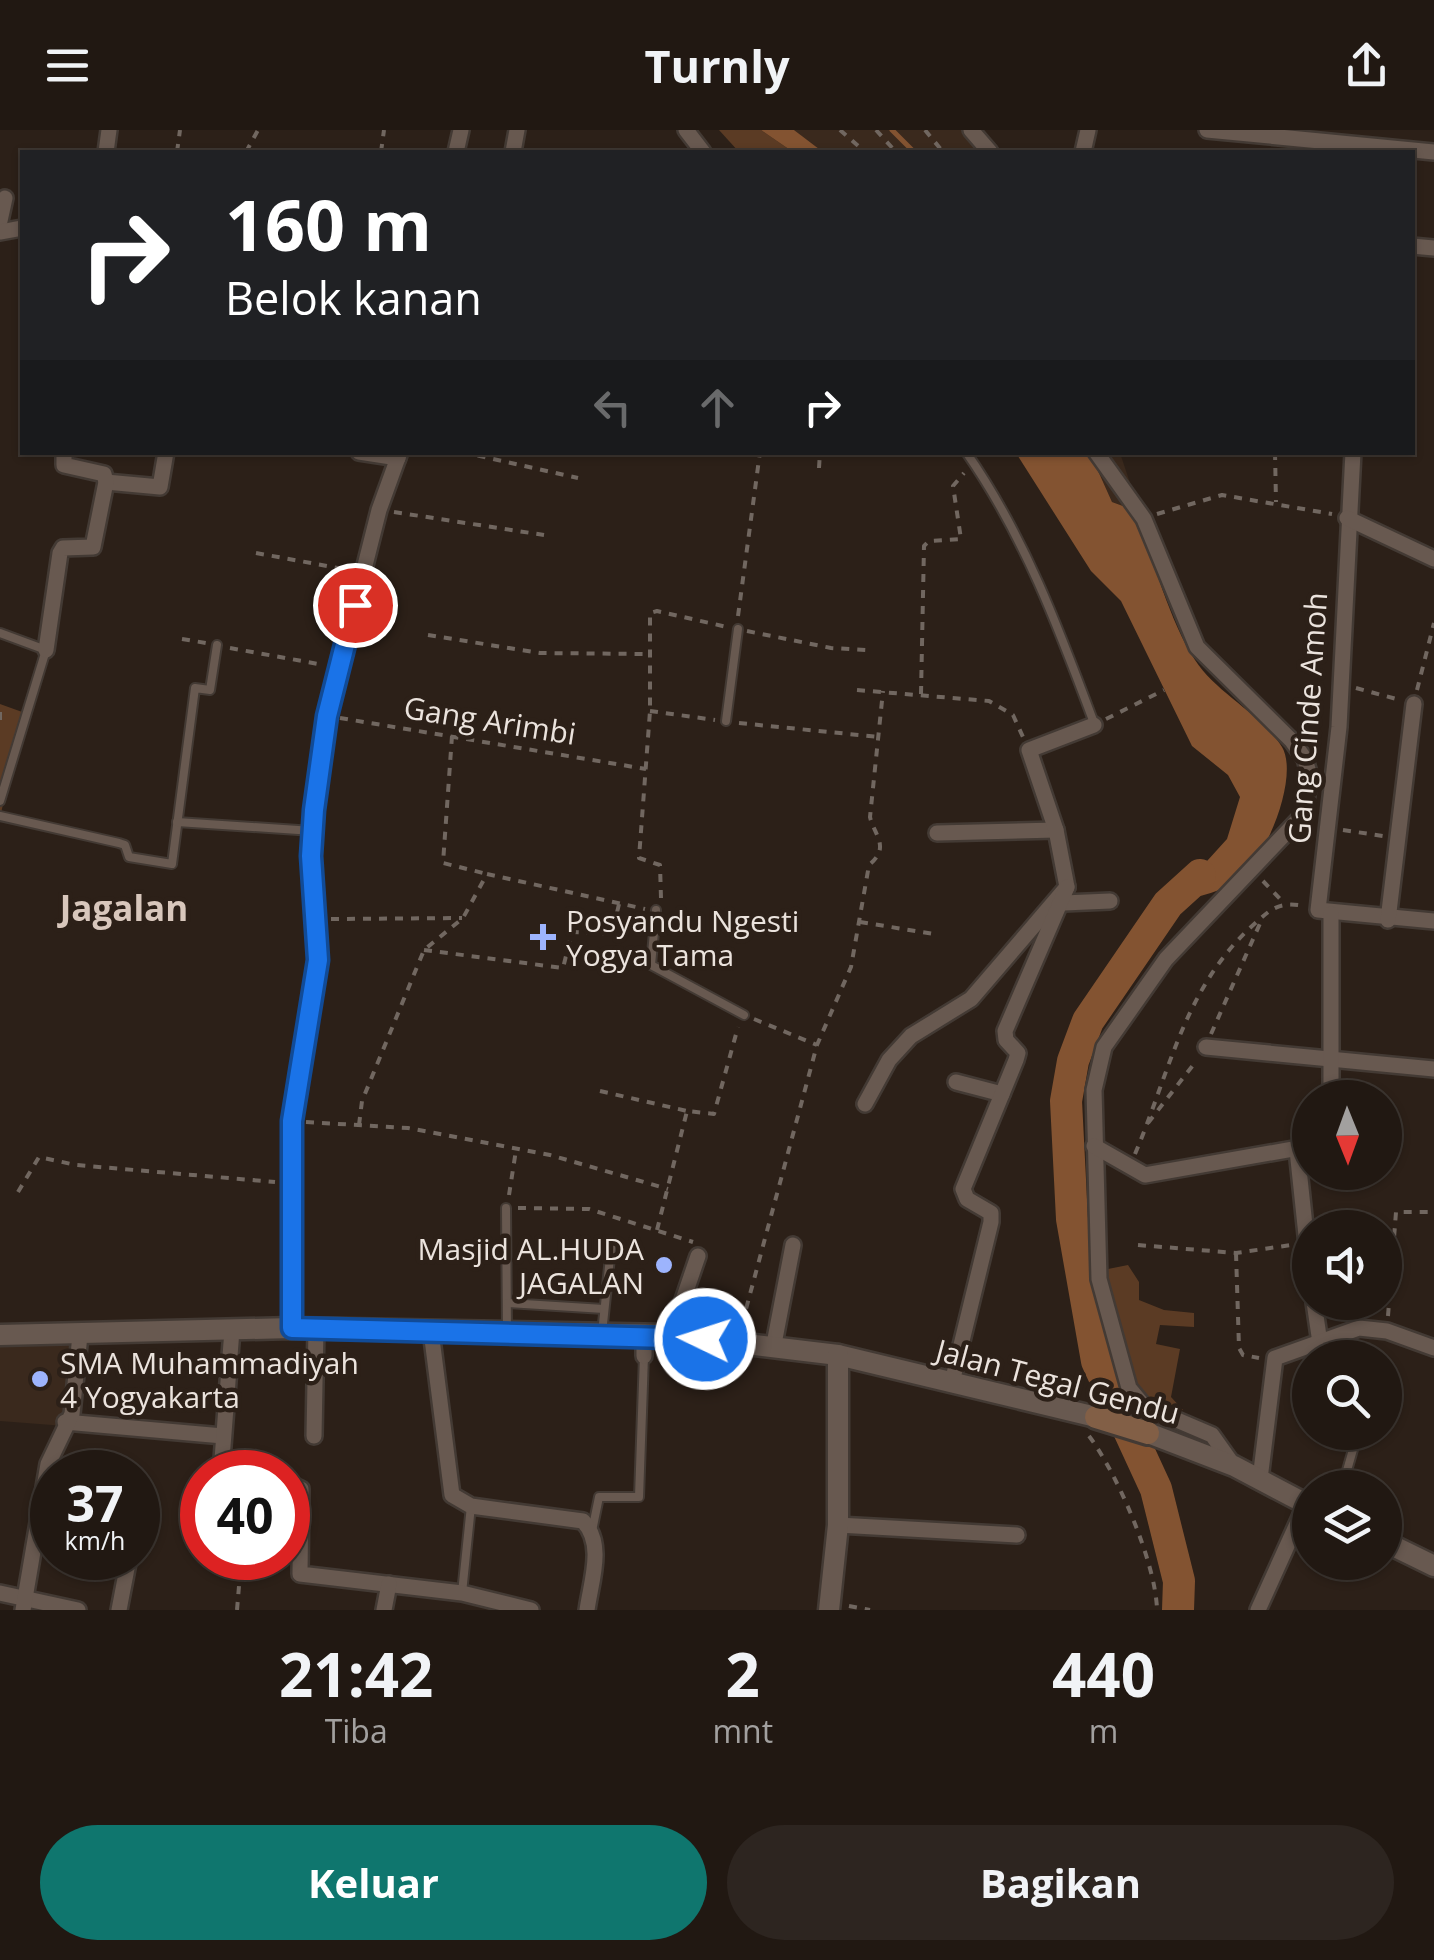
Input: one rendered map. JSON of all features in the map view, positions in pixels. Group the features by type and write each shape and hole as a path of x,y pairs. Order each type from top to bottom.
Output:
{"main road":[{"name":"Jalan Tegal Gendu","path":"1096,1417 1148,1433"}],"street":[{"path":"686,130 701,150"},
{"path":"971,130 988,150"},
{"path":"1207,130 1415,150"},
{"path":"0,221 6,198"},
{"path":"46,650 60,553 64,548 93,547 106,482 104,474 64,465 64,455"},
{"path":"106,482 160,487 165,455"},
{"path":"292,1328 292,1121 318,960 312,831 327,716 338,668 380,510 399,455"},
{"path":"1098,455 1144,519 1197,647 1305,759 1310,776 1304,814 1166,959 1104,1048 1094,1090 1099,1280 1129,1388 1144,1406 1212,1435 1234,1466"},
{"name":"Gang Cinde Amoh","path":"1331,1080 1324,912 1342,684 1353,455"},
{"path":"1347,518 1434,559"},
{"path":"1388,920 1414,704"},
{"path":"953,1376 991,1222 985,1206 963,1195 1018,1053 1006,1040 1005,1031 1065,895 1056,830 1029,750 1094,725"},
{"path":"937,833 1056,830"},
{"path":"1065,895 1110,901"},
{"path":"865,1104 900,1048 971,999 1065,895"},
{"path":"1324,912 1434,921"},
{"path":"1206,1047 1434,1069"},
{"path":"956,1082 1002,1094"},
{"path":"1094,1146 1145,1175 1292,1150"},
{"path":"774,1344 793,1245"},
{"path":"671,1336 698,1256"},
{"name":"Jalan Tegal Gendu","path":"0,1335 292,1328 507,1330 602,1334 644,1345 671,1336 774,1344 838,1354 953,1376 1096,1417"},
{"path":"314,1436 316,1328"},
{"path":"1328,1340 1359,1328 1387,1330 1434,1348"},
{"path":"222,1450 232,1330"},
{"path":"431,1331 451,1492 472,1506 568,1516 592,1531 596,1545 588,1610"},
{"path":"23,1604 48,1464 72,1414 80,1334"},
{"path":"1260,1479 1275,1358 1292,1352"},
{"path":"828,1610 838,1526 838,1354"},
{"path":"65,1422 222,1436"},
{"name":"Jalan Tegal Gendu","path":"1148,1433 1234,1466 1292,1496"},
{"path":"838,1526 1017,1535"},
{"path":"1258,1610 1292,1539"},
{"path":"1402,1550 1434,1566"},
{"path":"310,1575 462,1593 532,1610"},
{"path":"119,1610 125,1580"},
{"path":"384,1610 389,1584"},
{"path":"0,1594 23,1604 78,1610"}],"lane":[{"path":"968,455 992,490 1050,607 1094,725"},
{"path":"726,721 738,629"},
{"path":"0,633 46,650 0,801"},
{"path":"0,816 119,843 125,845 130,857 172,864 195,688 210,690 217,645"},
{"path":"177,822 312,831"},
{"path":"656,910 651,965 744,1015"},
{"path":"506,1208 507,1330"},
{"path":"602,1334 611,1248"},
{"path":"508,1303 604,1308"},
{"path":"592,1531 599,1497 639,1497 644,1345"},
{"path":"462,1593 472,1506"}],"path":[{"path":"840,130 862,150"},
{"path":"876,130 894,150"},
{"path":"884,130 889,143"},
{"path":"926,130 941,150"},
{"path":"475,455 578,478"},
{"path":"738,629 737,598 760,455"},
{"path":"820,455 820,468"},
{"path":"1275,455 1276,502"},
{"path":"921,694 924,546 928,541 962,538 953,486 974,464"},
{"path":"1144,519 1222,495 1347,518"},
{"path":"380,510 544,535"},
{"path":"256,552 363,574"},
{"path":"452,736 443,863 656,910 660,904 662,868 638,858 650,711 648,654 653,611 831,648 866,650"},
{"path":"1342,684 1414,704 1434,623"},
{"path":"428,635 540,653 648,654"},
{"path":"182,638 338,668"},
{"path":"857,690 921,694 1002,706 1013,715 1029,750"},
{"path":"1094,725 1164,690"},
{"path":"738,1342 773,1197 818,1045 851,966 866,873 880,852 880,834 870,816 883,691"},
{"path":"650,711 879,737"},
{"path":"0,712 0,725"},
{"name":"Gang Arimbi","path":"327,716 646,769"},
{"path":"1328,828 1397,838"},
{"path":"1254,869 1283,902 1324,912"},
{"path":"359,1125 362,1102 424,950 463,918 487,874"},
{"path":"1128,1167 1194,1002 1232,945 1283,902"},
{"path":"424,950 563,968 572,932 612,934 619,904"},
{"path":"1147,1124 1206,1047 1264,915"},
{"path":"316,919 463,918"},
{"path":"860,922 934,934"},
{"path":"600,1091 714,1114 744,1015 818,1045"},
{"path":"658,1230 688,1111"},
{"path":"292,1121 408,1128 516,1150 668,1189"},
{"path":"516,1150 506,1208 588,1209 696,1243 698,1256"},
{"path":"18,1192 40,1156 76,1165 290,1184"},
{"path":"1387,1330 1396,1212 1434,1212"},
{"path":"1138,1245 1236,1253 1292,1246"},
{"path":"1236,1253 1238,1348 1252,1358 1275,1358"},
{"path":"1073,1429 1091,1437 1113,1478 1141,1545 1157,1610"},
{"path":"236,1610 239,1580"}],"shaded area":[{"path":"719,130 761,130 790,150 737,150"},
{"path":"761,130 794,130 820,150 790,150"},
{"path":"794,130 967,130 985,150 820,150"},
{"path":"1017,455 1091,455 1112,502 1131,509 1137,518 1170,609 1195,660 1282,747 1286,779 1276,820 1257,859 1227,887 1168,904 1227,839 1240,797 1228,775 1192,746 1121,601 1091,571"},
{"path":"1091,455 1121,455 1131,486 1131,509 1112,502"},
{"path":"0,704 25,713 0,817"},
{"path":"1128,1265 1139,1282 1139,1300 1164,1310 1194,1313 1194,1327 1160,1325 1156,1344 1180,1349 1171,1397 1183,1410 1156,1414 1139,1399 1103,1270"},
{"name":"SMA Muhammadiyah 4 Yogyakarta","path":"0,1342 83,1342 65,1426 0,1421"}],"waterway":[{"path":"892,130 912,150"},
{"path":"1178,1610 1179,1581 1156,1489 1097,1361 1072,1219 1066,1101 1073,1061 1088,1021 1168,904 1200,875"}],"place":[{"name":"Posyandu Ngesti Yogya Tama","path":"543,937"},
{"name":"Masjid AL.HUDA JAGALAN","path":"664,1265"},
{"name":"SMA Muhammadiyah 4 Yogyakarta","path":"40,1379"}],"district":[{"name":"Jagalan","path":"124,907"}],"route":[{"path":"355,605 327,716 314,810 311,856 318,960 292,1121 292,1328 507,1330 705,1339"}]}
